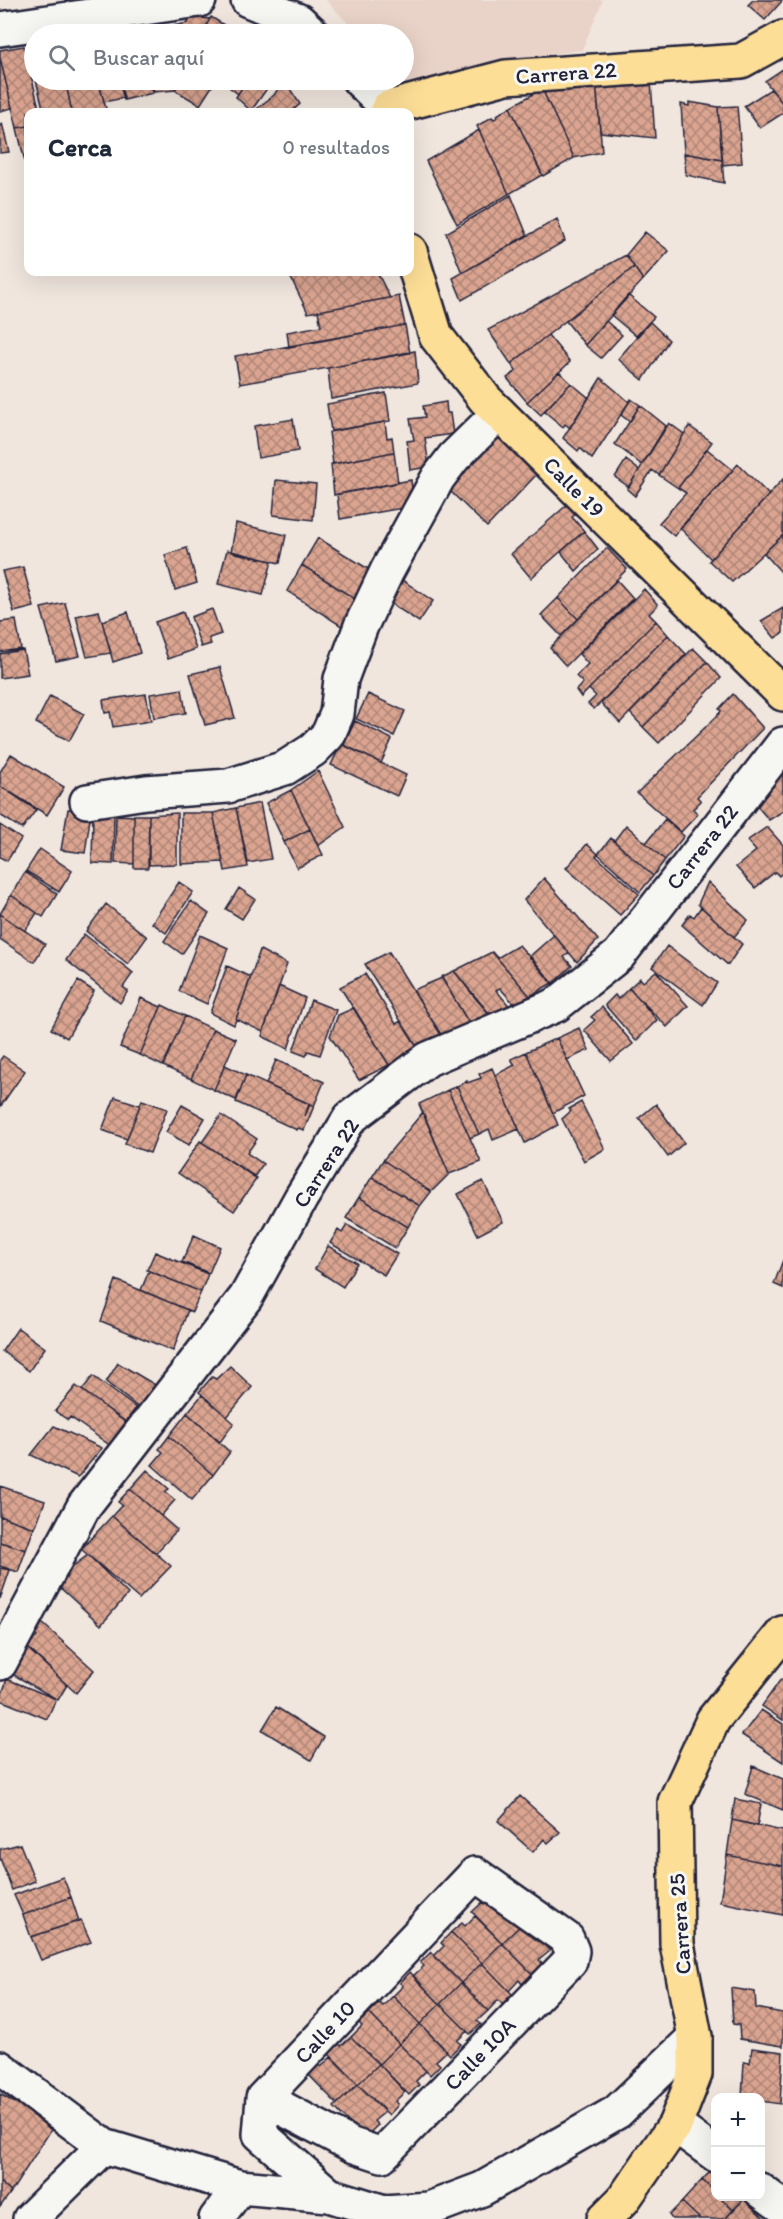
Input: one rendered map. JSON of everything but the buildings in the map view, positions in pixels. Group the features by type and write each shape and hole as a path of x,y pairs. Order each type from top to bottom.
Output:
{"main road":[{"name":"Carrera 22","path":"395,108 506,77 741,61 783,38"},
{"name":"Calle 19","path":"414,264 436,336 485,399 783,693"},
{"name":"Carrera 25","path":"604,2219 623,2200 675,2125 694,2074 694,2037 677,1944 675,1802 713,1720 783,1633"}],"street":[{"path":"34,24 199,0"},
{"path":"248,0 302,24"},
{"path":"0,29 24,26"},
{"name":"Carrera 22","path":"369,90 386,108"},
{"path":"87,801 146,792 228,786 285,768 313,750 328,735 337,714 341,680 361,626 387,571 438,478 453,457 499,413"},
{"name":"Carrera 22","path":"0,1663 84,1506 246,1297 350,1118 428,1059 556,1005 619,955 783,744"},
{"name":"Calle 10","path":"263,2098 475,1874 567,1939 572,1950"},
{"name":"Calle 10A","path":"263,2098 352,2145 382,2155 570,1961 572,1950"},
{"path":"0,2068 104,2146 240,2187 329,2195 384,2212 429,2209 482,2188 616,2112 694,2037"},
{"path":"263,2098 260,2134 329,2195"},
{"path":"675,2125 711,2152"},
{"path":"30,2219 104,2146"},
{"path":"216,2219 240,2187"},
{"path":"765,2194 783,2207"}],"shaded area":[{"path":"326,0 603,0 582,50 505,60 414,82 414,24 349,24"}]}
